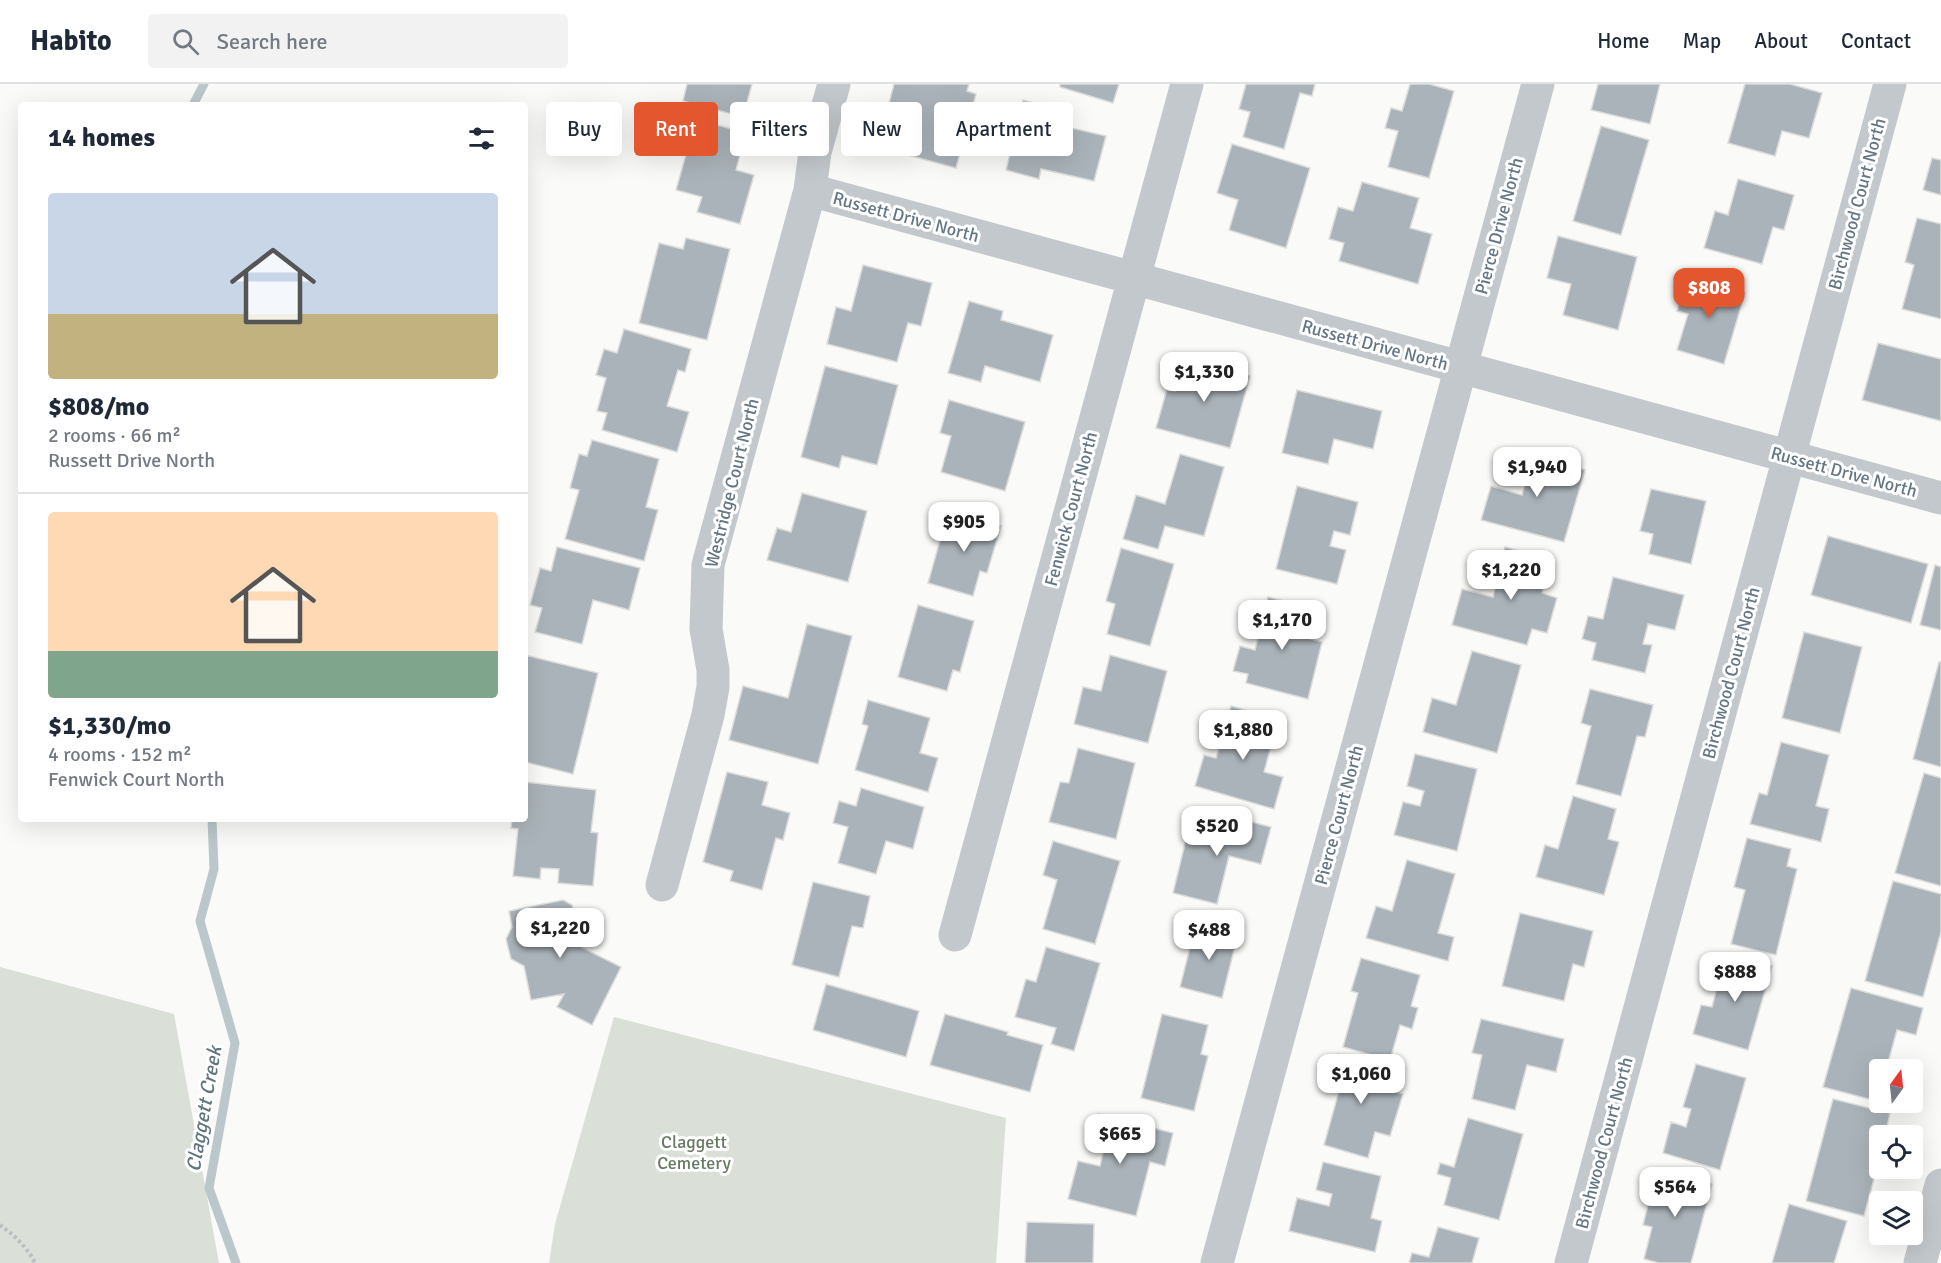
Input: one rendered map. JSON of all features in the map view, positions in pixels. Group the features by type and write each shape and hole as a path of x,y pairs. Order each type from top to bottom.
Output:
{"street":[{"name":"Westridge Court North","path":"662,885 708,715 713,687 713,670 706,629 708,565 810,190 815,152 834,84"},
{"name":"Fenwick Court North","path":"955,935 1187,84"},
{"name":"Pierce Drive North","path":"1460,368 1538,84"},
{"name":"Birchwood Court North","path":"1571,1263 1890,84"},
{"name":"Russett Drive North","path":"810,190 1941,498"},
{"name":"Pierce Court North","path":"1217,1263 1460,368"},
{"path":"1920,1263 1941,1185"}],"path":[{"path":"0,1225 29,1252 34,1263"}],"green space":[{"path":"0,967 174,1014 219,1263 0,1263"},
{"name":"Claggett Cemetery","path":"614,1017 1006,1118 996,1263 549,1263 555,1224"}],"building":[{"path":"687,84 752,84 747,102 730,102 730,114 718,110 718,102 683,101"},
{"path":"894,84 969,84 967,91 976,94 974,102 934,102 934,156 959,156 956,168 911,156 922,156 922,102 889,102"},
{"path":"1060,84 1119,84 1113,103 1060,87"},
{"path":"1246,84 1315,84 1312,96 1300,93 1284,149 1243,137 1250,112 1239,109"},
{"path":"1410,84 1429,84 1454,91 1429,178 1388,167 1398,131 1385,128 1391,108 1402,111"},
{"path":"1598,84 1660,84 1650,124 1591,110"},
{"path":"1745,84 1790,84 1822,93 1809,138 1782,131 1775,156 1728,143"},
{"path":"718,125 730,129 730,156 740,156 736,170 754,175 740,224 697,212 702,197 676,190 686,156 718,156"},
{"path":"1601,126 1649,140 1621,235 1573,221"},
{"path":"1073,128 1106,136 1094,181 1041,169 1039,179 1006,170 1009,156 1073,156"},
{"path":"1232,144 1310,168 1286,248 1229,230 1238,200 1217,193"},
{"path":"1932,158 1941,160 1941,195 1923,190"},
{"path":"1738,179 1794,195 1784,230 1773,227 1762,264 1704,248 1715,211 1728,215"},
{"path":"1362,182 1419,198 1410,228 1432,234 1418,284 1339,261 1344,243 1329,239 1338,207 1353,211"},
{"path":"1917,218 1941,224 1941,319 1902,309 1914,265 1905,262"},
{"path":"1558,236 1637,257 1618,330 1563,315 1571,284 1547,278"},
{"path":"686,238 730,249 707,340 639,323 659,243 683,249"},
{"path":"863,265 932,283 921,326 908,323 897,362 827,344 836,307 851,311"},
{"path":"1687,276 1745,293 1724,364 1677,350 1688,314 1677,311"},
{"path":"969,301 1003,311 1001,320 1053,335 1040,382 985,366 981,382 948,373"},
{"path":"624,329 691,349 685,372 678,370 667,406 689,412 677,452 602,430 607,413 597,411 606,378 596,375 604,349 617,353"},
{"path":"1878,343 1941,359 1941,421 1862,400"},
{"path":"1184,357 1250,376 1230,448 1156,428 1167,389 1175,391"},
{"path":"825,366 898,385 877,465 842,456 839,468 801,457"},
{"path":"1297,390 1382,411 1373,449 1334,439 1328,464 1282,453"},
{"path":"949,400 1025,422 1005,491 941,472 951,436 940,433"},
{"path":"592,440 659,459 646,507 658,510 644,561 565,539 579,490 570,488 579,454 587,456"},
{"path":"1518,450 1585,470 1564,542 1481,520 1491,486 1522,495 1525,484 1510,480"},
{"path":"1180,454 1224,467 1204,536 1165,526 1158,549 1123,539 1136,495 1165,504"},
{"path":"1297,486 1358,502 1350,535 1334,531 1330,546 1346,550 1337,584 1276,569"},
{"path":"1651,489 1706,501 1691,564 1649,554 1653,534 1640,531"},
{"path":"802,493 867,511 848,582 767,560 777,528 791,532"},
{"path":"948,512 1001,526 987,573 980,571 973,596 928,583"},
{"path":"1828,536 1928,564 1911,623 1811,595"},
{"path":"557,547 640,568 629,610 593,600 582,644 535,632 542,608 530,605 540,568 551,571"},
{"path":"1505,547 1551,560 1542,593 1557,598 1547,633 1532,629 1527,645 1452,625 1462,589 1493,597"},
{"path":"1121,548 1174,564 1150,646 1107,634 1115,604 1106,601"},
{"path":"1935,565 1941,567 1941,630 1920,625"},
{"path":"1613,577 1684,595 1675,630 1648,624 1643,644 1652,645 1645,673 1592,660 1596,643 1582,639 1588,616 1603,619"},
{"path":"1268,597 1311,608 1304,637 1322,642 1308,699 1246,683 1248,674 1233,671 1240,646 1255,650"},
{"path":"918,605 974,621 960,672 953,670 947,691 898,677"},
{"path":"807,624 852,636 818,764 729,740 743,686 788,698"},
{"path":"1804,632 1862,647 1840,733 1782,718"},
{"path":"1472,651 1521,665 1497,753 1423,732 1432,698 1456,705"},
{"path":"1110,655 1167,671 1148,743 1074,724 1083,687 1101,691"},
{"path":"528,656 598,673 573,774 528,763"},
{"path":"1939,662 1941,662 1941,767 1913,759"},
{"path":"1590,689 1653,705 1645,737 1637,736 1621,796 1576,784 1591,726 1581,723"},
{"path":"868,700 930,718 920,753 938,758 928,792 855,770 868,726 862,724"},
{"path":"1231,706 1278,720 1264,772 1283,777 1274,809 1195,786 1204,755 1216,758"},
{"path":"1781,742 1829,755 1816,806 1829,809 1821,842 1750,824 1759,793 1767,795"},
{"path":"1078,748 1135,763 1116,839 1049,822 1060,782 1069,783"},
{"path":"1415,754 1477,769 1457,851 1394,835 1403,802 1420,806 1424,791 1407,786"},
{"path":"727,772 768,782 762,805 790,813 783,840 776,838 762,890 730,881 733,871 703,862"},
{"path":"1924,773 1941,778 1941,886 1895,873"},
{"path":"528,782 596,790 591,832 598,833 593,886 558,883 559,869 541,868 540,879 513,876 518,829 511,828 512,822 528,822"},
{"path":"861,788 924,807 913,849 886,841 876,874 838,863 848,827 833,823 839,801 856,806"},
{"path":"1573,796 1616,809 1608,839 1619,842 1604,895 1536,877 1545,845 1558,849"},
{"path":"1233,817 1271,827 1261,864 1229,856 1217,904 1173,893 1190,823 1230,832"},
{"path":"1747,838 1791,849 1787,866 1797,869 1776,955 1731,944 1745,890 1734,887"},
{"path":"1053,841 1120,861 1095,944 1043,929 1057,880 1043,875"},
{"path":"1407,860 1455,874 1438,933 1454,937 1448,961 1366,938 1376,906 1392,911"},
{"path":"1893,881 1941,894 1941,932 1923,997 1865,981"},
{"path":"813,882 870,896 863,928 852,926 839,977 792,965"},
{"path":"563,900 572,905 581,947 621,967 592,1025 557,1007 564,994 531,1000 524,966 511,959 506,939 512,927 509,911"},
{"path":"1520,913 1593,931 1584,967 1573,964 1564,1001 1502,986"},
{"path":"1196,924 1238,934 1222,998 1180,987"},
{"path":"1046,947 1100,963 1074,1051 1051,1044 1056,1028 1015,1017 1026,979 1036,982"},
{"path":"1726,954 1772,966 1748,1050 1693,1034 1701,1005 1712,1007"},
{"path":"1361,958 1420,975 1411,1006 1418,1008 1412,1029 1400,1025 1390,1060 1343,1047 1358,993 1351,991"},
{"path":"826,984 919,1011 906,1057 813,1030"},
{"path":"1851,988 1923,1008 1916,1035 1897,1030 1889,1059 1869,1059 1869,1099 1823,1087"},
{"path":"945,1014 1008,1032 1007,1035 1043,1045 1030,1092 930,1065"},
{"path":"1162,1014 1208,1025 1201,1054 1208,1056 1194,1111 1141,1098"},
{"path":"1481,1019 1564,1039 1556,1072 1527,1065 1515,1110 1472,1099 1482,1055 1472,1053"},
{"path":"1338,1054 1392,1069 1386,1089 1403,1094 1390,1136 1375,1132 1368,1158 1324,1145 1339,1091 1327,1088"},
{"path":"1696,1064 1746,1078 1720,1170 1663,1153 1671,1122 1686,1127 1691,1109 1683,1107"},
{"path":"1833,1099 1869,1108 1869,1113 1890,1113 1887,1125 1869,1125 1869,1179 1874,1179 1864,1216 1806,1201"},
{"path":"1098,1114 1173,1133 1165,1166 1150,1162 1136,1216 1068,1199 1078,1161 1100,1166 1104,1149 1090,1145"},
{"path":"1468,1118 1523,1134 1499,1220 1444,1205 1451,1178 1437,1174 1440,1163 1454,1167"},
{"path":"1323,1162 1381,1176 1371,1218 1382,1221 1375,1252 1289,1231 1297,1198 1329,1206 1332,1194 1316,1190"},
{"path":"1657,1170 1712,1184 1691,1263 1659,1263 1644,1259 1652,1227 1643,1225"},
{"path":"1789,1204 1847,1221 1834,1263 1772,1263"},
{"path":"1027,1222 1094,1224 1093,1263 1025,1263"},
{"path":"1438,1227 1479,1238 1472,1263 1409,1263 1412,1253 1429,1257"}],"waterway":[{"name":"Claggett Creek","path":"195,102 204,84"},
{"name":"Claggett Creek","path":"212,822 214,869 200,921 235,1043 209,1188 236,1263"}]}
